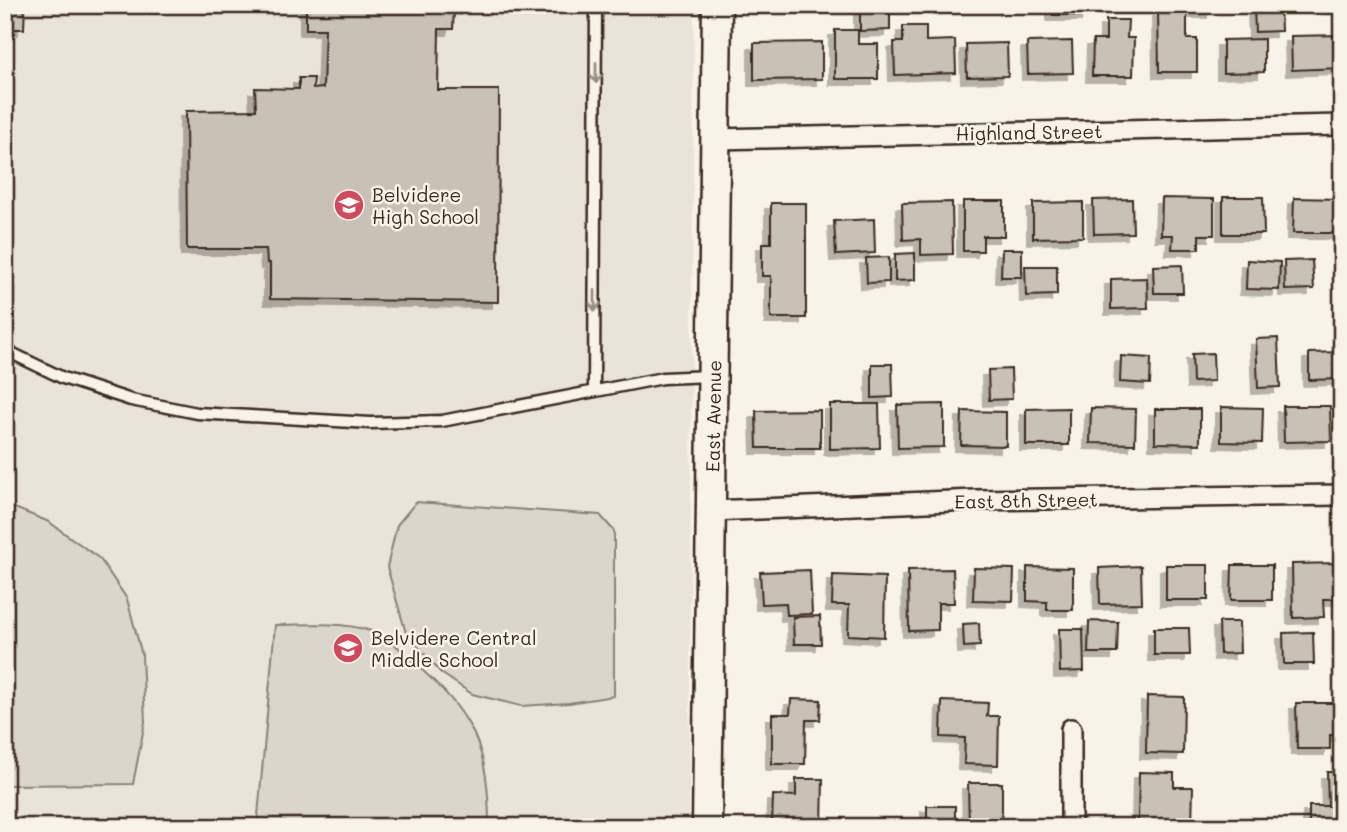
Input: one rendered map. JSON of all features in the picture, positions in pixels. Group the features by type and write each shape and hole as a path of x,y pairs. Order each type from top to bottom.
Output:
{"street":[{"name":"East Avenue","path":"707,827 717,5"},
{"name":"Highland Street","path":"715,139 1342,125"},
{"name":"East 8th Street","path":"711,511 975,500 1342,495"},
{"path":"1070,827 1071,729"}],"lane":[{"path":"594,390 596,5"},
{"path":"5,350 63,378 131,400 197,413 370,423 419,423 471,416 663,377 713,376"}],"shaded area":[{"path":"5,5 694,5 689,827 5,827"},
{"path":"416,502 600,515 614,531 614,696 569,703 521,706 472,694 441,673 406,633 387,567 397,525"},
{"path":"5,504 49,522 100,559 127,599 142,655 145,722 133,784 5,785"},
{"path":"329,624 355,627 381,635 399,647 451,699 474,734 486,775 489,827 257,827 275,625"}],"building":[{"path":"5,5 25,5 24,29 5,29"},
{"path":"306,5 467,5 467,9 454,8 453,29 439,29 438,90 499,90 498,302 270,299 270,263 267,263 266,249 187,249 186,111 256,110 255,88 299,89 299,78 314,78 313,89 323,88 325,29 306,29"},
{"path":"860,5 890,5 890,30 860,31"},
{"path":"1053,5 1088,5 1087,15 1053,15"},
{"path":"1192,5 1213,5 1213,12 1192,12"},
{"path":"1254,5 1280,5 1281,31 1255,32"},
{"path":"1158,11 1187,11 1187,39 1197,39 1197,72 1159,72"},
{"path":"1106,20 1128,20 1127,38 1134,38 1133,76 1092,76 1093,40 1106,40"},
{"path":"903,26 926,26 926,41 955,40 956,73 895,75 894,42 903,42"},
{"path":"835,30 858,30 858,44 878,44 878,79 835,79"},
{"path":"1342,35 1342,68 1292,70 1291,36"},
{"path":"1264,39 1264,72 1223,73 1223,40"},
{"path":"1072,41 1073,73 1028,74 1027,42"},
{"path":"822,42 822,79 754,80 754,43"},
{"path":"1007,43 1008,76 967,77 966,44"},
{"path":"1223,197 1263,197 1264,234 1223,234"},
{"path":"1162,198 1214,199 1214,235 1199,235 1199,249 1172,249 1173,235 1161,235"},
{"path":"1294,198 1340,199 1340,233 1293,233"},
{"path":"1132,199 1133,233 1094,234 1093,200"},
{"path":"963,201 1004,201 1004,236 983,236 983,251 963,251"},
{"path":"952,202 953,254 921,255 921,239 903,240 902,203"},
{"path":"1083,202 1083,237 1033,238 1033,203"},
{"path":"771,203 806,203 806,318 771,318 771,276 762,276 762,243 771,243"},
{"path":"874,219 875,253 836,255 834,221"},
{"path":"1002,249 1022,249 1022,277 1001,277"},
{"path":"915,253 915,280 895,281 895,254"},
{"path":"889,257 889,282 867,283 866,258"},
{"path":"1247,260 1280,262 1279,290 1246,289"},
{"path":"1312,260 1314,289 1285,290 1284,261"},
{"path":"1182,265 1183,293 1154,293 1153,266"},
{"path":"1025,266 1057,266 1057,295 1026,296"},
{"path":"1147,278 1148,308 1111,309 1111,279"},
{"path":"1278,338 1280,387 1258,388 1256,339"},
{"path":"1342,352 1342,379 1309,380 1309,353"},
{"path":"1213,353 1214,381 1193,382 1192,354"},
{"path":"1121,356 1151,358 1150,384 1120,382"},
{"path":"872,364 892,364 893,397 872,398"},
{"path":"1011,369 1012,399 989,400 988,370"},
{"path":"830,404 879,404 880,448 830,449"},
{"path":"944,404 944,447 898,448 897,405"},
{"path":"1283,406 1330,406 1331,441 1284,442"},
{"path":"1221,407 1263,408 1262,443 1221,442"},
{"path":"1069,408 1069,445 1026,445 1026,409"},
{"path":"1091,408 1136,409 1135,444 1090,443"},
{"path":"1155,409 1200,409 1200,444 1155,443"},
{"path":"820,410 820,448 757,448 756,411"},
{"path":"962,411 1006,412 1006,446 961,445"},
{"path":"1339,563 1340,599 1323,599 1324,617 1293,618 1292,564"},
{"path":"1166,565 1208,565 1208,600 1166,600"},
{"path":"1232,565 1272,565 1272,600 1231,600"},
{"path":"1141,566 1142,603 1100,604 1099,568"},
{"path":"1027,567 1073,568 1073,610 1047,610 1047,602 1027,601"},
{"path":"974,568 1014,569 1013,601 973,600"},
{"path":"953,569 954,603 938,603 938,630 909,631 908,570"},
{"path":"810,570 812,614 787,615 786,603 762,604 760,572"},
{"path":"833,575 885,577 884,637 848,635 849,605 832,605"},
{"path":"820,616 821,644 794,644 793,617"},
{"path":"1089,621 1118,622 1117,653 1088,653"},
{"path":"1219,622 1239,622 1240,653 1220,654"},
{"path":"979,623 980,646 964,647 963,624"},
{"path":"1154,628 1189,628 1190,655 1154,655"},
{"path":"1059,629 1083,629 1084,671 1060,672"},
{"path":"1313,632 1314,664 1284,664 1283,633"},
{"path":"1147,696 1184,697 1183,754 1146,753"},
{"path":"791,699 821,700 820,720 806,720 805,764 772,764 772,714 790,714"},
{"path":"942,701 988,703 987,716 999,716 998,765 964,764 965,738 941,737"},
{"path":"1296,703 1342,703 1342,735 1330,735 1330,749 1297,749"},
{"path":"1139,772 1174,773 1174,787 1193,787 1192,824 1138,823"},
{"path":"1327,772 1342,772 1342,827 1309,827 1309,806 1328,806"},
{"path":"796,779 823,779 822,827 772,827 773,795 796,796"},
{"path":"968,783 1002,783 1002,827 969,827"},
{"path":"927,806 955,806 955,827 927,827"}],"place":[{"name":"Belvidere High School","path":"349,205"},
{"name":"Belvidere Central Middle School","path":"348,648"}]}
